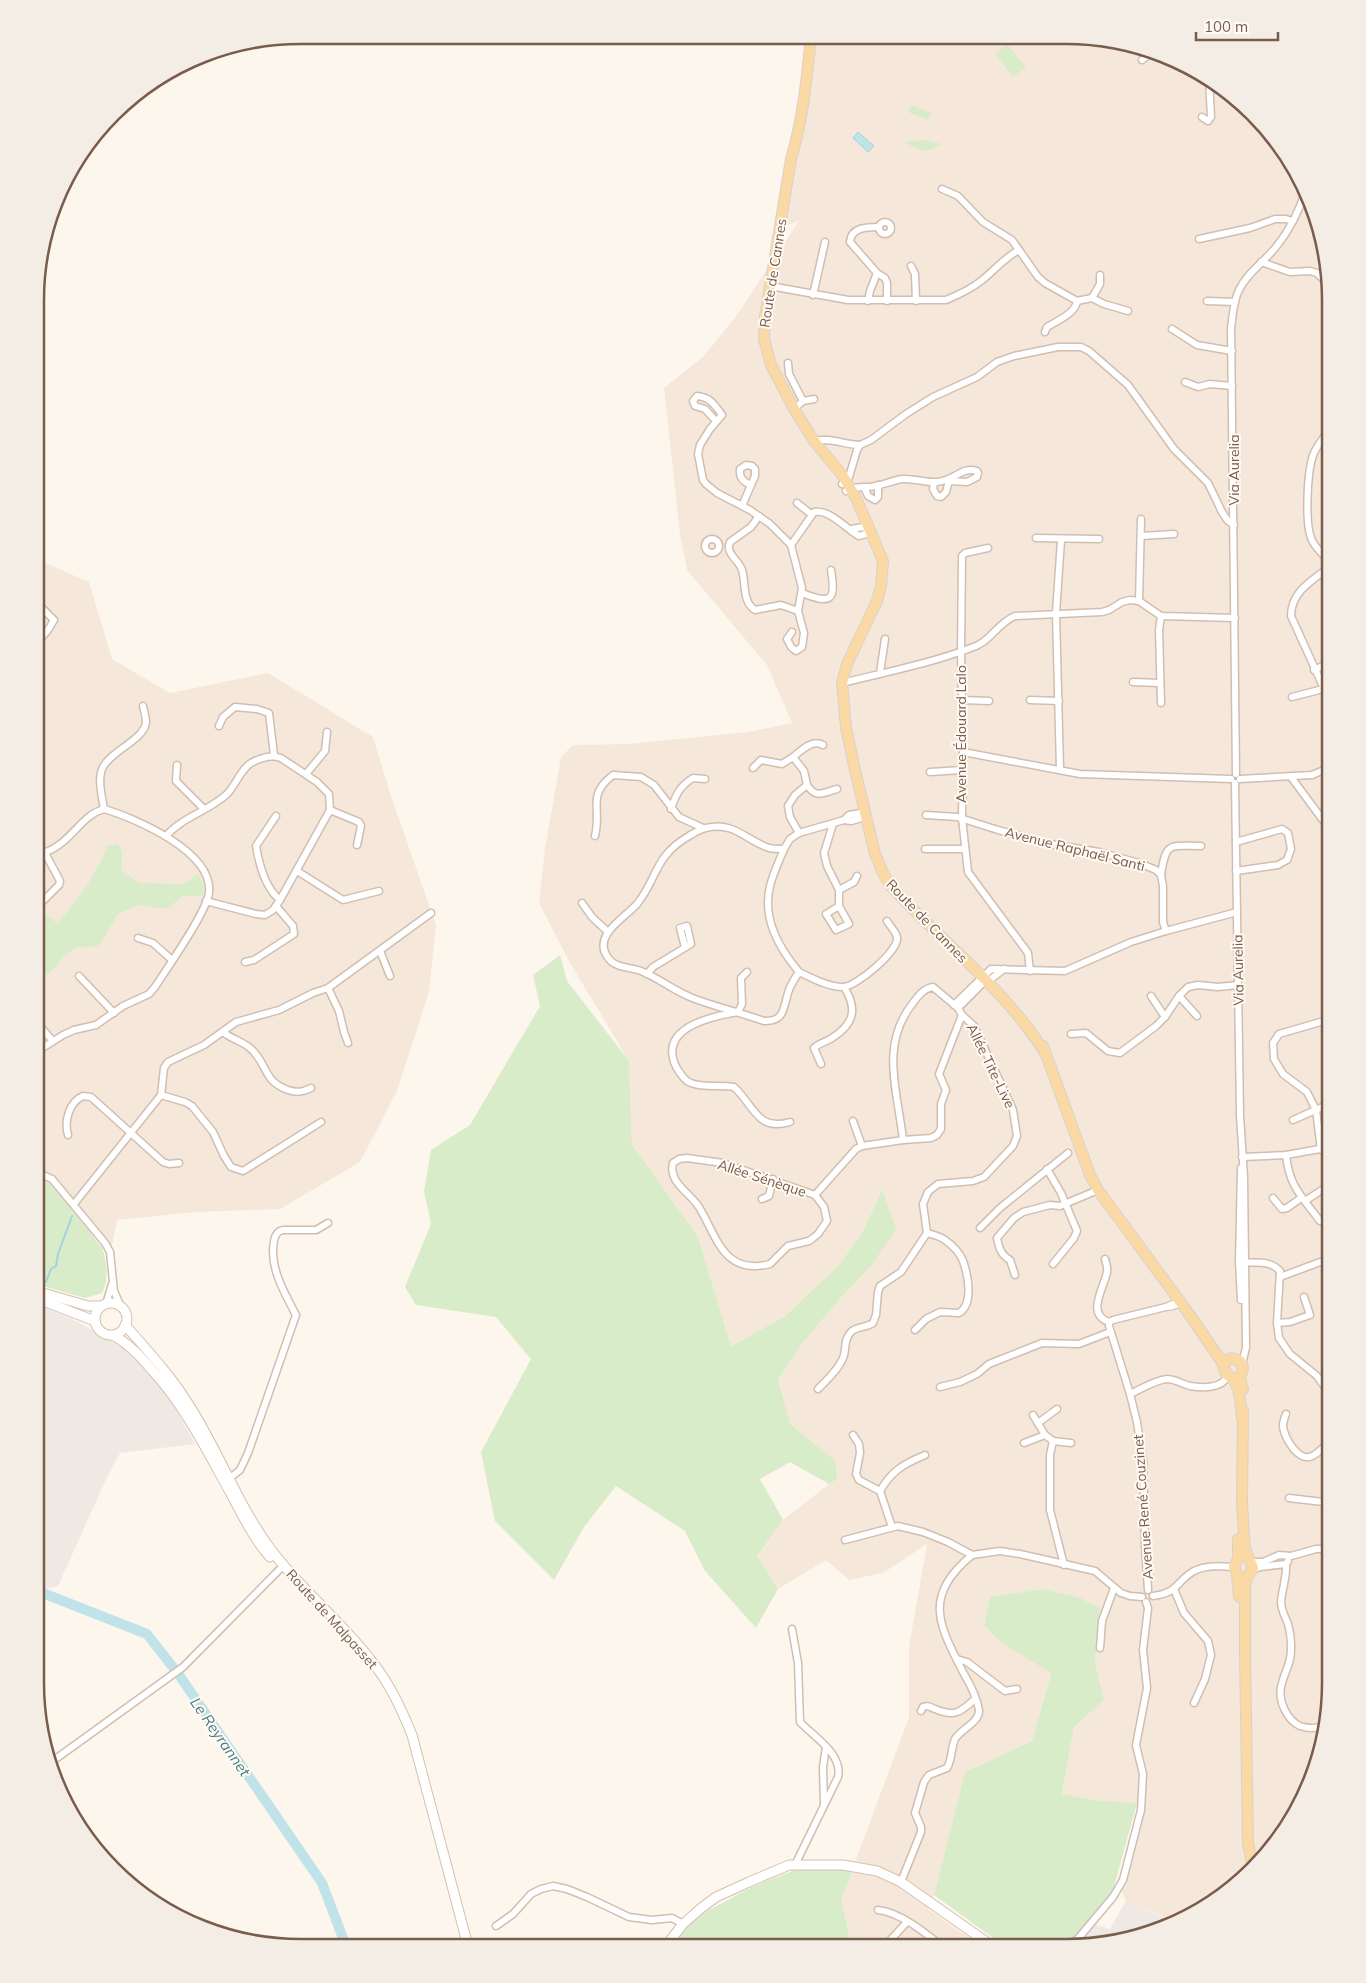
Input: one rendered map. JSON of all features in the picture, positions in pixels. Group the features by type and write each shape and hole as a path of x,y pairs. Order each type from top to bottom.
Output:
{"main road":[{"name":"Route de Cannes","path":"809,44 805,91 796,143 791,159 770,286 764,331 765,346 771,365 794,409 814,441 848,486 864,515 880,554 883,572 877,601 847,664 842,683 844,705 875,854 889,884 966,962 986,977 1024,1022 1045,1053"},
{"name":"Route de Cannes","path":"848,486 874,555 878,573 870,615"},
{"name":"Route de Cannes","path":"866,810 892,880 1033,1025 1039,1035 1090,1175 1098,1190 1184,1306 1233,1368 1242,1416 1242,1503 1238,1534 1244,1567 1248,1843"},
{"path":"44,1293 88,1306 117,1304 126,1316 125,1325 118,1333 113,1335 101,1332 95,1321 96,1313 104,1305"},
{"path":"44,1301 95,1321"},
{"name":"Route de Malpasset","path":"125,1325 172,1379 190,1406 282,1567 382,1684 397,1712 407,1737 460,1939"},
{"name":"Route de Malpasset","path":"113,1335 126,1342 139,1354 180,1404 262,1548 370,1658 386,1681 412,1735 466,1939"},
{"path":"1248,1843 1251,1860"},
{"path":"1247,1864 1248,1843"},
{"path":"672,1939 700,1908 716,1897 781,1868 795,1865 859,1866 877,1871 901,1882 982,1939"}],"street":[{"path":"1142,60 1147,56"},
{"path":"1202,118 1208,121 1211,117 1209,87"},
{"path":"942,189 958,196 983,222 1012,240 1017,245 1018,250 1024,254 1038,277 1045,283 1077,301 1092,298 1104,304 1128,311"},
{"name":"Via Aurelia","path":"1233,1368 1242,1350 1243,1338 1244,1177 1236,871 1231,328 1234,302 1239,289 1260,262 1276,247 1292,221 1302,200"},
{"path":"1199,239 1250,228 1275,219 1292,221"},
{"path":"879,227 866,227 855,231 851,235 850,242 877,273 885,278 887,283 887,301"},
{"path":"813,295 825,242"},
{"path":"770,286 813,295 868,301 946,300 959,295 981,281 1018,250"},
{"path":"1260,262 1290,272 1310,271 1317,273 1321,277"},
{"path":"911,266 915,274 916,301"},
{"path":"868,301 877,273"},
{"path":"1092,298 1100,284 1100,275"},
{"path":"1045,332 1074,310 1077,301"},
{"path":"1207,301 1234,302"},
{"path":"1172,329 1197,345 1232,351"},
{"path":"814,441 820,439 846,445 860,445 871,440 920,406 977,377 997,362 1041,350 1067,346 1081,347 1089,351 1128,385 1174,449 1208,483 1222,512 1228,521 1234,525"},
{"path":"788,363 789,374 803,401"},
{"path":"1185,382 1198,387 1210,384 1232,386"},
{"path":"716,422 705,409 695,406 693,401 697,396 706,397 722,415 700,445 698,454 703,480 717,493 770,524 791,545 801,580 802,594 798,611 804,633 802,647 796,651 787,639 792,632"},
{"path":"794,409 803,401 814,399"},
{"path":"1322,441 1311,462 1307,502 1309,532 1313,544 1322,554"},
{"path":"860,445 848,486 864,487 904,479 934,482 948,481 946,492 941,497 937,496 933,489 934,482"},
{"path":"742,506 750,485"},
{"path":"864,487 868,496 875,500 878,497 878,485"},
{"path":"796,504 811,514 822,512 852,529 865,529"},
{"path":"791,545 811,514"},
{"path":"864,515 865,529 880,554"},
{"path":"759,516 751,527 730,542 728,546 729,551 742,569 746,597 752,608 760,610 781,605 798,611"},
{"path":"1139,601 1142,519"},
{"path":"1141,536 1174,534"},
{"path":"1036,538 1061,540 1099,539"},
{"path":"1060,769 1056,613 1061,540"},
{"path":"719,545 728,546"},
{"name":"Avenue Édouard Lalo","path":"988,548 965,553 962,556 962,818 964,849 968,872 1028,953 1030,971"},
{"path":"802,594 815,599 826,600 832,596 834,590 831,570"},
{"path":"1322,571 1299,590 1291,607 1293,624 1322,687"},
{"path":"842,683 984,642 1002,623 1015,616 1102,612 1122,602 1139,601 1162,616 1235,618"},
{"path":"44,610 54,620 44,635"},
{"path":"1161,703 1160,630 1162,616"},
{"path":"880,673 885,639"},
{"path":"1314,670 1322,666"},
{"path":"1133,682 1160,683"},
{"path":"1292,697 1322,689"},
{"path":"962,700 989,701"},
{"path":"1030,700 1059,701"},
{"path":"104,809 100,782 103,767 111,757 141,733 146,723 143,706"},
{"path":"218,726 223,717 235,708 257,709 269,713 274,755"},
{"path":"306,774 325,751 327,732"},
{"path":"753,768 761,760 782,764 811,744 819,743 823,745"},
{"path":"963,752 1080,774 1235,778 1291,777 1312,775 1322,771"},
{"path":"166,836 178,825 227,793 252,763 274,755 306,774 329,794 330,810 278,903 265,915 206,901"},
{"path":"792,756 804,772 807,785 812,793 816,794 836,789"},
{"path":"177,765 176,781 204,809"},
{"path":"930,772 962,770"},
{"path":"595,836 598,824 597,790 612,774 641,777 654,785 679,818 703,828"},
{"path":"1291,777 1322,819"},
{"path":"671,809 676,792 682,784 693,778 704,779"},
{"path":"800,833 790,817 788,806 794,795 807,785"},
{"path":"44,1047 74,1030 96,1025 149,994 172,960 206,901 209,892 208,882 200,865 190,852 166,836 104,809"},
{"path":"44,852 57,848 92,815 104,809"},
{"path":"330,810 359,822 361,826 357,845"},
{"path":"866,810 849,815 844,820 833,824 800,833 790,839 784,849 770,885 768,900 769,918 776,939 799,972 816,980 844,987 858,982 869,974 897,944 898,936 887,921"},
{"path":"245,962 254,960 294,934 293,926 278,903 259,865 256,846 276,816"},
{"name":"Avenue Raphaël Santi","path":"926,816 957,816 1042,842 1099,852 1139,863 1156,870 1161,875 1163,886 1163,922 1166,931"},
{"path":"833,824 824,853 827,866 839,890 840,906"},
{"path":"784,849 770,848 730,828 717,825 703,828 678,842 668,851 638,903 613,925 608,932 604,945 609,959 616,964 647,974 693,998 764,1021 772,1021 782,1014 789,990 799,972"},
{"path":"1236,842 1282,829 1288,833 1291,849 1287,860 1278,864 1236,871"},
{"path":"1161,875 1164,854 1168,848 1173,846 1201,846"},
{"path":"926,849 964,849"},
{"path":"44,859 60,880 59,885 44,900"},
{"path":"297,871 343,900 379,890"},
{"path":"839,890 854,882 857,876"},
{"path":"582,903 592,917 608,932"},
{"path":"956,1006 986,977 1004,969 1065,971 1131,942 1237,912"},
{"path":"74,1204 161,1095 164,1068 168,1062 204,1045 236,1022 278,1010 328,988 431,913"},
{"path":"138,938 153,943 172,960"},
{"path":"647,974 653,967 684,947"},
{"path":"380,951 390,976"},
{"path":"738,1012 742,1004 742,978 747,972"},
{"path":"79,976 114,1013"},
{"path":"1071,1034 1086,1033 1108,1051 1120,1052 1165,1017 1179,996 1188,987 1238,985"},
{"path":"821,1064 814,1048 833,1038 846,1025 852,1015 852,1002 844,987"},
{"name":"Allée Tite-Live","path":"903,1140 892,1060 893,1046 897,1031 910,1006 919,995 929,987 933,987 956,1006 962,1015 974,1026 1013,1110 1017,1136 1013,1146 984,1177 973,1181 938,1184 928,1192 924,1204 927,1233"},
{"path":"328,988 339,1011 348,1043"},
{"path":"1151,996 1165,1017"},
{"path":"1179,996 1197,1016"},
{"path":"738,1012 700,1020 684,1030 676,1039 672,1048 672,1056 676,1067 687,1081 695,1084 734,1087 763,1120 777,1126 790,1122"},
{"path":"815,1195 856,1149 862,1146 931,1138 937,1135 941,1129 941,1104 946,1090 939,1074 962,1015"},
{"path":"1242,1157 1286,1155 1321,1150 1316,1110 1307,1092 1283,1074 1274,1059 1273,1043 1279,1034 1322,1022"},
{"path":"44,1031 53,1041"},
{"path":"223,1032 249,1047 256,1054 270,1080 279,1087 294,1092 302,1092 311,1088"},
{"path":"161,1095 192,1106 213,1132 231,1167 243,1171 321,1122"},
{"path":"68,1135 66,1128 72,1104 83,1096 91,1097 98,1101 163,1162 170,1164 179,1163"},
{"path":"1293,1120 1322,1107"},
{"path":"853,1121 862,1146"},
{"path":"980,1228 1068,1153"},
{"path":"1286,1155 1287,1172 1292,1183 1320,1221"},
{"name":"Allée Sénèque","path":"687,1158 723,1163 815,1195 827,1215 827,1221 818,1234 809,1241 788,1246 770,1264 751,1266 732,1259 721,1249 699,1208 674,1180 671,1171 673,1163 679,1159 687,1158"},
{"path":"1047,1169 1057,1184 1077,1231 1074,1238 1053,1264"},
{"path":"44,1175 52,1178 99,1234 110,1252 112,1280 121,1307"},
{"path":"762,1199 769,1196 773,1179"},
{"path":"1273,1198 1282,1209 1322,1189"},
{"path":"1015,1275 1010,1260 1004,1257 1000,1249 998,1238 1014,1218 1032,1208 1065,1204 1098,1190"},
{"path":"230,1478 240,1470 248,1453 296,1315 279,1281 272,1254 275,1235 283,1230 316,1230 328,1223"},
{"path":"818,1389 840,1363 845,1352 846,1339 849,1334 855,1329 872,1323 876,1315 880,1286 901,1272 927,1233 943,1238 959,1254 966,1275 968,1297 965,1308 959,1314 940,1312 926,1319 915,1330"},
{"path":"1105,1260 1108,1269 1099,1293 1099,1313 1104,1320 1110,1322 1170,1306 1184,1306"},
{"path":"1280,1277 1322,1261"},
{"path":"1242,1263 1268,1263 1276,1266 1280,1271 1277,1323 1279,1338 1284,1347 1317,1376 1322,1384"},
{"name":"Via Aurelia","path":"1233,1368 1246,1347 1242,1263"},
{"path":"104,1305 112,1280"},
{"path":"1277,1323 1290,1322 1310,1315 1304,1297"},
{"name":"Avenue René Couzinet","path":"1110,1322 1110,1332 1137,1422 1143,1461 1148,1590"},
{"path":"940,1387 960,1382 977,1374 988,1364 1042,1343 1079,1344 1110,1332"},
{"path":"1130,1394 1165,1379 1190,1386 1217,1386 1224,1382 1233,1368"},
{"path":"1038,1423 1057,1409"},
{"path":"1033,1414 1045,1435 1053,1441 1071,1443"},
{"path":"1286,1414 1283,1424 1284,1431 1291,1445 1300,1456 1306,1458 1312,1456 1322,1447"},
{"path":"853,1434 859,1444 860,1453 856,1474 860,1480 880,1491 892,1527"},
{"path":"1024,1443 1045,1435"},
{"path":"1053,1441 1050,1455 1050,1510 1058,1549 1064,1565"},
{"path":"880,1491 886,1480 904,1464 925,1455"},
{"path":"1289,1498 1322,1502"},
{"path":"845,1540 892,1527 923,1532 948,1542 972,1555"},
{"path":"1051,1562 1058,1549"},
{"path":"1244,1567 1279,1555 1291,1556 1322,1549"},
{"path":"901,1882 921,1832 915,1814 924,1782 929,1775 947,1768 955,1739 978,1715 979,1709 975,1699 942,1630 939,1619 941,1599 948,1580 954,1572 972,1555 1000,1551 1095,1571 1114,1588 1130,1596 1151,1601 1153,1596"},
{"path":"1291,1556 1286,1564 1286,1581 1281,1603 1290,1632 1291,1651 1289,1668 1281,1687 1281,1698 1287,1714 1296,1724 1307,1728 1318,1727"},
{"path":"1153,1596 1169,1593 1193,1572 1205,1567 1260,1567 1286,1564"},
{"path":"55,1759 176,1672 282,1567"},
{"path":"1100,1648 1102,1621 1114,1588"},
{"path":"1174,1590 1184,1613 1208,1641 1211,1655 1205,1678 1194,1703"},
{"path":"1078,1939 1113,1897 1123,1880 1141,1810 1143,1774 1136,1746 1147,1688 1143,1650 1148,1608 1143,1592 1151,1591 1153,1596"},
{"path":"792,1629 798,1663 800,1722 826,1747 834,1757 840,1770 795,1865"},
{"path":"957,1660 967,1662 1005,1691 1017,1689"},
{"path":"920,1711 923,1707 927,1706 944,1713 955,1713 963,1710 975,1699"},
{"path":"824,1804 823,1766 826,1747"},
{"path":"496,1926 517,1910 531,1894 554,1886 587,1897 629,1917 652,1920 672,1918 684,1924"},
{"path":"878,1910 887,1911 907,1922 930,1939"},
{"path":"892,1939 907,1922"}],"shaded area":[{"path":"812,44 1083,44 1133,52 1164,63 1209,87 1235,107 1259,131 1279,157 1296,186 1314,233 1322,283 1322,1700 1314,1750 1309,1766 1296,1797 1279,1826 1259,1852 1235,1876 1209,1896 1167,1919 1126,1901 1121,1891 1143,1807 1137,1803 1092,1800 1062,1795 1074,1727 1104,1700 1095,1663 1100,1608 1041,1589 990,1597 984,1625 999,1641 1051,1672 1032,1741 965,1772 934,1895 928,1909 970,1939 850,1939 841,1900 909,1717 909,1647 927,1544 883,1573 849,1580 826,1560 778,1589 757,1558 783,1520 837,1478 836,1461 790,1424 778,1379 802,1344 837,1302 871,1266 881,1190 862,1233 840,1264 784,1317 731,1346 698,1237 632,1144 629,1061 570,963 539,903 545,849 561,757 573,745 629,744 748,732 792,723 767,665 687,570 680,534 664,388 704,356 737,315 799,221 784,226"},
{"path":"44,562 89,582 112,659 170,693 268,673 373,737 391,796 436,925 429,992 397,1091 360,1162 280,1209 197,1212 117,1220 111,1250 44,1200"},
{"path":"44,1307 71,1318 122,1347 146,1370 172,1402 195,1444 120,1453 106,1479 58,1586 44,1589"},
{"path":"1126,1901 1166,1919 1133,1931 1082,1939 1094,1924 1110,1929"}],"green space":[{"path":"1007,44 1026,67 1013,77 995,54"},
{"path":"911,105 931,113 928,120 908,112"},
{"path":"928,140 941,144 931,149 923,150 904,142"},
{"path":"118,844 122,852 121,870 139,883 184,884 198,874 204,885 203,896 183,896 167,909 138,905 118,914 98,947 74,949 44,976 44,915 57,923 86,887 107,846"},
{"path":"560,955 567,981 629,1061 632,1144 698,1237 731,1346 784,1317 840,1264 862,1233 882,1189 896,1230 871,1266 837,1302 802,1344 778,1379 790,1424 836,1461 837,1479 829,1484 790,1462 760,1479 783,1520 757,1557 778,1589 756,1628 705,1571 685,1531 616,1486 584,1527 554,1580 495,1521 481,1452 531,1359 496,1317 416,1305 405,1287 431,1224 424,1191 431,1150 470,1125 540,1006 533,975"},
{"path":"44,1181 51,1184 102,1248 106,1270 104,1288 102,1293 85,1298 44,1286"},
{"path":"1041,1589 1078,1597 1100,1608 1095,1663 1104,1700 1074,1727 1062,1794 1092,1800 1137,1803 1112,1894 1074,1939 995,1939 934,1895 965,1772 1032,1741 1051,1673 999,1641 984,1625 990,1597"},
{"path":"853,1869 841,1900 850,1939 677,1939 683,1924 752,1887 795,1870"}],"water":[{"path":"858,132 874,146 868,152 853,138"}],"waterway":[{"path":"46,1282 51,1269 56,1266 58,1254 72,1216"},
{"name":"Le Reyrannet","path":"44,1594 147,1634 179,1675 322,1883 343,1939"}]}
